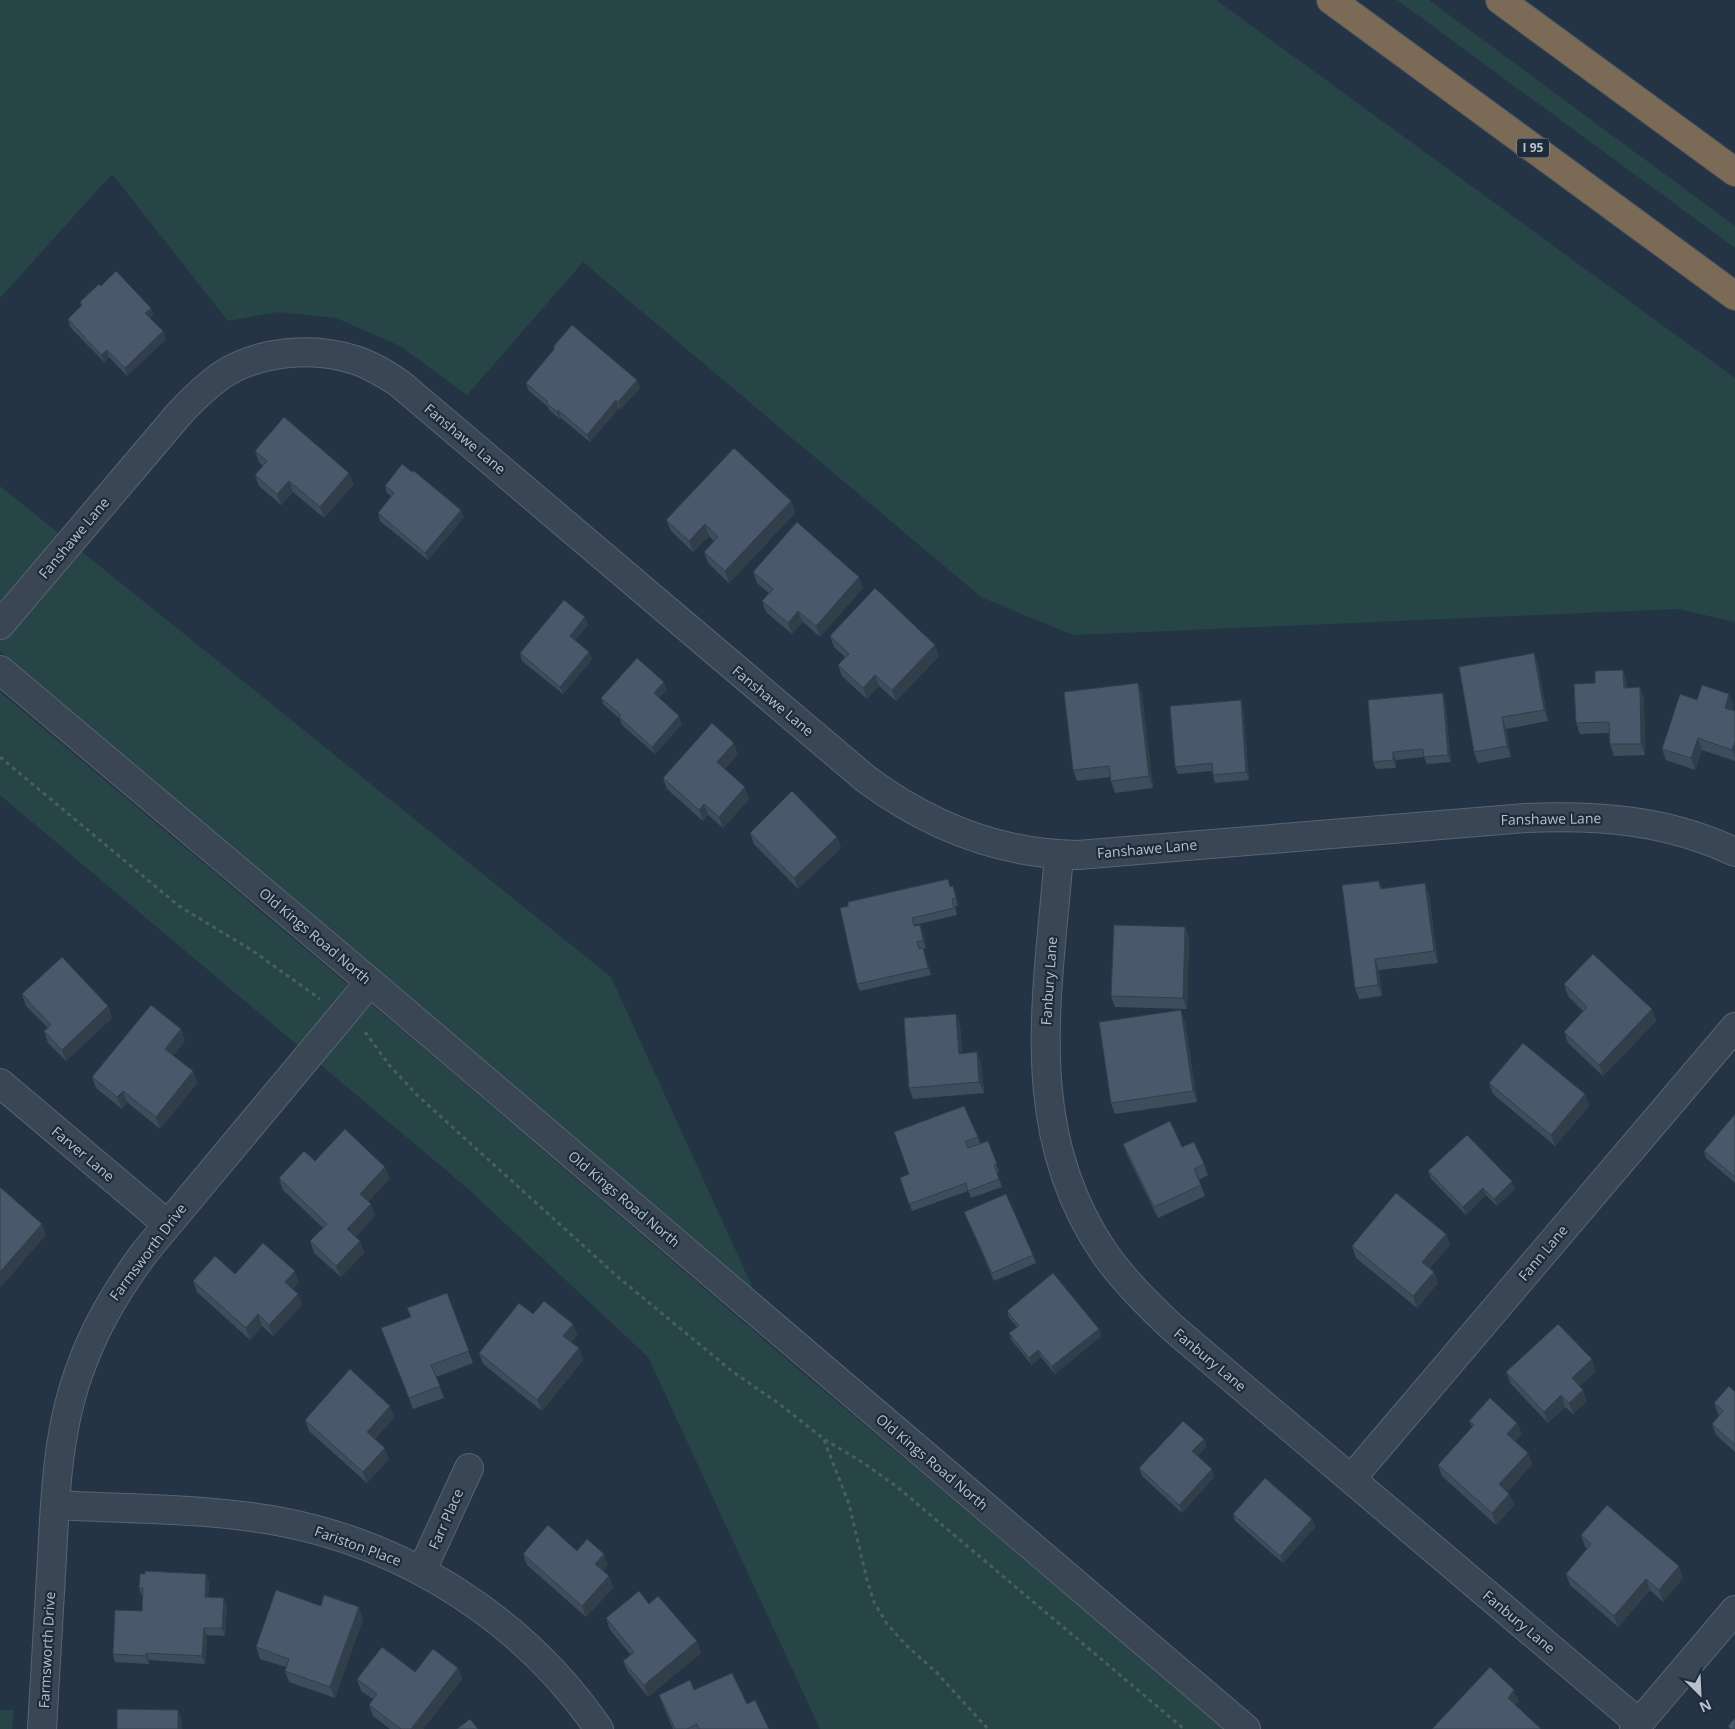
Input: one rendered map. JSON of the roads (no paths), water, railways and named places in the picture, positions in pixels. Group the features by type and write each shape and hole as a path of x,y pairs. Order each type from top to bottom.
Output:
{"highway":[{"name":"I 95","path":"1331,0 1735,296"},
{"path":"1500,0 1735,172"}],"street":[{"name":"Fanshawe Lane","path":"0,625 179,414 207,386 235,368 266,357 303,353 336,355 371,366 399,383 849,766 884,792 920,814 973,837 1016,848 1059,855 1571,816 1617,819 1658,825 1694,836 1735,852"},
{"name":"Old Kings Road North","path":"0,670 370,982 1246,1729"},
{"name":"Fanbury Lane","path":"1059,855 1046,1015 1047,1092 1054,1139 1063,1172 1073,1197 1105,1254 1129,1285 1174,1330 1351,1479 1637,1726"},
{"name":"Farmsworth Drive","path":"42,1729 55,1505 66,1421 81,1366 111,1302 124,1280 167,1224 370,982"},
{"name":"Fann Lane","path":"1351,1479 1735,1027"},
{"name":"Farver Lane","path":"0,1083 167,1224"},
{"name":"Farr Place","path":"422,1570 469,1468"},
{"name":"Fariston Place","path":"55,1505 224,1514 277,1521 341,1537 396,1558 422,1570 472,1601 511,1632 566,1686 599,1729"},
{"path":"1637,1726 1735,1610"}]}
